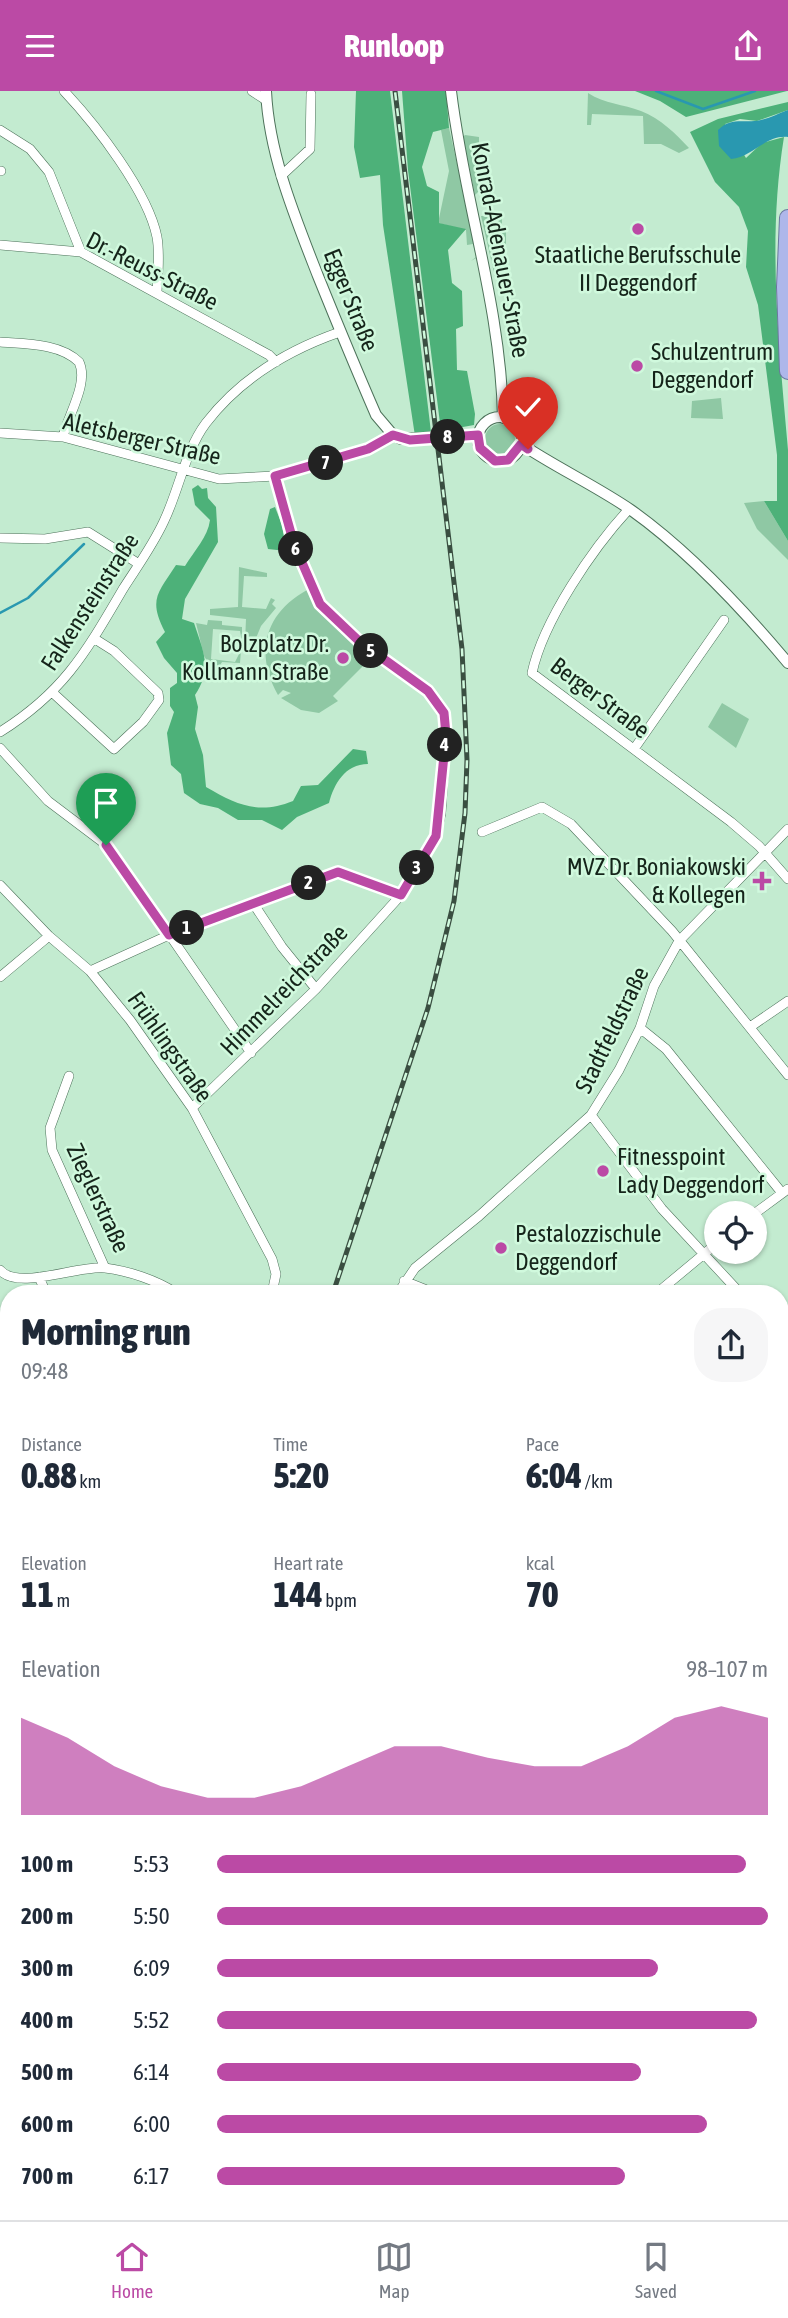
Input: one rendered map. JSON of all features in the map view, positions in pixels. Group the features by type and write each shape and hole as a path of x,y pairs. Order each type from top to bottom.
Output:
{"highway":[{"path":"788,218 785,287 788,371"}],"street":[{"path":"64,91 87,116 146,204 157,237 157,291"},
{"path":"252,91 266,95"},
{"name":"Konrad-Adenauer-Straße","path":"451,91 457,136 494,308 501,355 503,418"},
{"path":"281,176 310,149 312,93"},
{"name":"Egger Straße","path":"266,95 269,125 281,176 340,331 376,415 393,435"},
{"path":"1,131 30,149 49,172 82,252"},
{"name":"Dr.-Reuss-Straße","path":"0,245 82,252 270,355 276,362"},
{"name":"Falkensteinstraße","path":"0,732 53,693 95,639 163,524 205,425 228,397 276,362 307,344 340,331"},
{"path":"0,342 54,349 69,354 79,362 82,381 68,413 63,437"},
{"path":"393,435 410,440 478,435 490,420 503,418 520,430 521,444 508,460 495,461 480,448 478,435"},
{"name":"Aletsberger Straße","path":"0,433 63,437 219,479 275,476 361,451 393,435"},
{"path":"521,444 629,509 698,567 788,663"},
{"name":"Himmelreichstraße","path":"192,1108 316,989 401,895 436,836 446,735 444,713 428,691 360,642 320,604 294,544 275,476"},
{"name":"Berger Straße","path":"629,509 606,535 561,603 532,673 698,796 764,853 788,879"},
{"path":"0,538 45,539 88,532 139,564"},
{"path":"635,749 724,620"},
{"path":"53,693 114,749 143,722 159,700 158,692 114,651 95,639"},
{"path":"0,748 48,801 108,847 251,1053"},
{"path":"482,832 542,807 570,824 679,941 788,1075"},
{"name":"Stadtfeldstraße","path":"402,1285 415,1268 591,1115 607,1092 640,1028 654,986 679,941 788,828"},
{"path":"90,971 169,935 338,872 401,895"},
{"name":"Frühlingstraße","path":"0,885 49,936 90,971 130,1020 192,1108 272,1259 276,1274 274,1285"},
{"path":"253,902 282,947 316,989"},
{"path":"0,977 49,936"},
{"path":"750,1027 788,1001"},
{"path":"640,1028 666,1049 785,1191 767,1204"},
{"name":"Zieglerstraße","path":"69,1076 50,1128 52,1150 104,1268 163,1285"},
{"path":"591,1115 662,1209 732,1285"},
{"path":"666,1285 703,1254"},
{"path":"0,1270 20,1279 104,1268"},
{"path":"40,1277 43,1285"},
{"path":"404,1281 414,1285"}],"green space":[{"path":"356,91 390,91 431,432 415,436 383,225 380,175 360,178 354,147"},
{"path":"402,91 446,91 449,128 433,132 422,167 427,186 439,192 439,223 466,229 448,250 452,283 462,291 463,326 456,329 457,370 467,371 475,414 474,425 441,431 408,170"},
{"path":"635,91 787,91 686,117 660,101"},
{"path":"588,93 648,114 667,127 689,148 679,153 661,144 644,144 643,116 592,114 591,125 587,125"},
{"path":"788,102 788,110 757,121 740,119 725,124 746,158 762,143 784,137 775,254 778,333 788,450 788,541 764,501 777,501 777,455 758,305 746,267 748,231 739,207 715,182 690,132 718,119"},
{"path":"449,128 478,257 471,261 476,257 473,244 467,245 466,230 438,223 449,171 441,130"},
{"path":"463,137 479,137 479,191 475,195"},
{"path":"481,216 502,216 502,228 506,228 506,277 495,277"},
{"path":"721,398 723,419 691,418 692,401"},
{"path":"500,424 511,428 515,439 511,450 500,454 489,450 485,439 489,428"},
{"path":"198,485 202,489 207,488 208,498 216,507 218,542 185,599 182,619 194,623 205,659 204,676 195,695 198,707 195,729 203,755 206,787 248,806 281,805 293,801 301,786 318,785 353,749 366,751 368,764 353,767 342,776 329,803 297,817 282,830 262,820 238,820 218,808 200,804 184,793 181,774 171,765 167,733 174,712 170,706 170,688 177,683 177,673 164,658 156,642 165,632 156,604 160,590 176,565 185,566 209,526 210,520 195,505 192,489"},
{"path":"764,501 788,541 788,560 757,529 744,503"},
{"path":"275,507 282,525 286,551 268,549 264,534 270,509"},
{"path":"239,567 267,573 267,577 244,576 242,607 266,609 271,598 275,600 272,604 276,608 261,626 254,643 245,642 246,619 210,615 210,609 238,607"},
{"path":"307,590 321,614 376,662 373,665 367,662 333,696 338,701 319,713 301,710 281,698 291,693 283,690 278,695 266,664 268,635 273,622 281,610"},
{"path":"208,620 242,627 242,642 240,631 213,629 211,659 235,662 241,650 240,663 222,662 219,667 211,667 204,656 196,623 207,625"},
{"path":"722,703 749,719 736,748 708,727"}],"water":[{"path":"788,110 788,137 772,139 731,159 719,146 718,130 728,123 765,119"}],"waterway":[{"path":"656,91 703,109 755,91"},
{"path":"0,613 28,598 84,544"}],"railway":[{"path":"336,1285 428,1008 454,901 465,813 467,760 462,649 395,91"}],"place":[{"name":"Staatliche Berufsschule II Deggendorf","path":"638,229"},
{"name":"Schulzentrum Deggendorf","path":"637,366"},
{"name":"Bolzplatz Dr. Kollmann Straße","path":"343,658"},
{"name":"MVZ Dr. Boniakowski & Kollegen","path":"762,881"},
{"name":"Fitnesspoint Lady Deggendorf","path":"603,1171"},
{"name":"Pestalozzischule Deggendorf","path":"501,1248"}],"route":[{"path":"106,845 169,935 338,872 401,895 436,836 441,813 446,735 444,713 428,691 360,642 320,604 294,544 275,476 368,449 393,435 410,440 478,435 483,454 495,461 508,460 519,451 521,444 528,449"}]}
